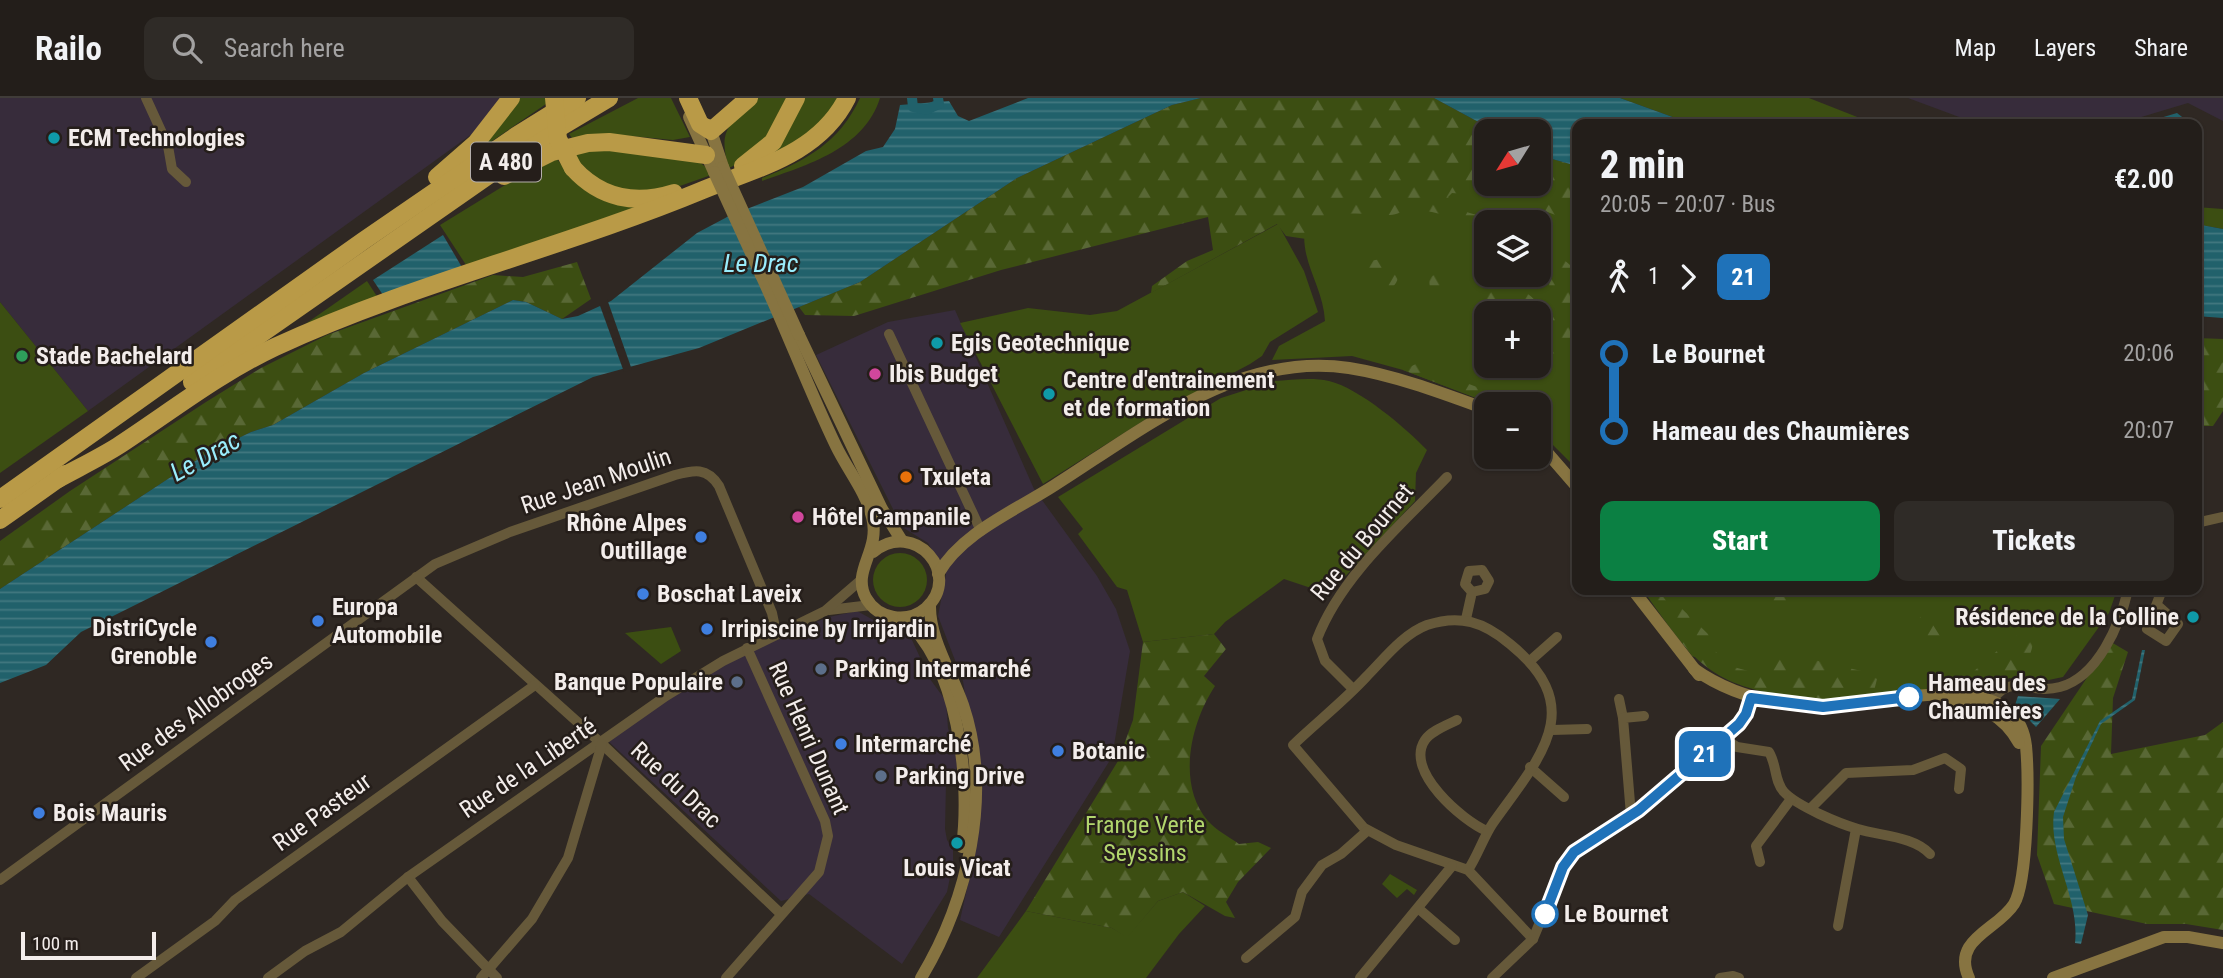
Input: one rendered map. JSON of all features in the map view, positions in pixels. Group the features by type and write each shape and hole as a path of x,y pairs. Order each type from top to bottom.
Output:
{"highway":[{"path":"363,241 379,221 476,143 511,98"},
{"path":"554,98 558,139 573,168 601,191 624,198 649,200 740,167 762,154 778,135 796,98"},
{"name":"A 480","path":"0,499 363,241 516,136 577,98"},
{"name":"A 480","path":"0,520 320,291 542,138 609,98"},
{"path":"688,98 700,124 711,131 749,98"},
{"path":"58,479 117,447 201,388 298,337 471,273 653,212 780,159 822,132 847,98"},
{"path":"407,232 517,169 569,146 609,142 714,165"}],"main road":[{"path":"681,98 794,336 882,509 902,541"},
{"path":"697,98 711,131 714,165"},
{"path":"794,336 825,422 872,514 873,552"},
{"path":"938,574 955,550 981,531 1179,408 1218,387 1259,372 1298,368 1348,368 1474,405"},
{"path":"1551,457 1572,481"},
{"path":"926,551 938,574 938,587 930,604 918,614 903,618 882,614 871,605 861,580 864,565 873,552 886,543 902,541 926,551 955,550"},
{"path":"1637,595 1694,669 1715,684 1751,701 1823,714 1945,702 1988,705 2014,734 2026,759 2021,889 2008,912 1970,943 1965,960 1969,978"},
{"path":"921,978 944,933 964,879 973,826 974,760 964,708 932,627 930,604"},
{"path":"903,618 922,637 934,661 952,714 964,762 964,830 956,896"},
{"path":"2053,978 2164,937 2188,937 2223,943"}],"street":[{"path":"146,98 168,146 172,169 186,183"},
{"path":"889,334 981,531"},
{"name":"Rue Jean Moulin","path":"416,577 449,556 510,532 697,470 705,472 719,486 772,612 776,632"},
{"name":"Rue du Bournet","path":"1353,690 1325,661 1317,639 1325,618 1359,572 1447,477"},
{"path":"2202,522 2223,517"},
{"name":"Rue du Drac","path":"416,577 601,744 781,914"},
{"name":"Rue des Allobroges","path":"0,880 416,577"},
{"name":"Rue de la Liberté","path":"825,611 861,580"},
{"path":"1466,618 1472,592"},
{"path":"1988,705 2000,690 2012,684 2053,688 2079,678 2096,658 2115,627 2127,595"},
{"path":"2157,605 2160,595"},
{"name":"Rue de la Liberté","path":"268,978 306,951 341,932 408,877 564,765 601,744 672,692 776,632 825,611 871,605"},
{"path":"1468,870 1487,831 1531,767 1552,730 1553,706 1545,680 1531,660 1495,632 1466,618 1425,626 1399,643 1293,745 1367,831 1451,866 1468,870 1534,939"},
{"path":"1531,660 1557,637"},
{"name":"Rue Henri Dunant","path":"726,978 819,872 825,853 827,827 747,648"},
{"name":"Rue Pasteur","path":"136,978 215,921 235,900 535,685"},
{"path":"1619,699 1631,815"},
{"path":"1495,977 1534,939 1563,867 1574,852 1631,815 1723,738 1739,724 1751,701"},
{"path":"1623,718 1644,716"},
{"path":"1457,720 1426,738 1420,749 1424,767 1449,806 1470,824 1487,831"},
{"path":"1552,730 1587,729"},
{"path":"1723,738 1737,747 1769,752 1777,780 1791,799 1856,829 1913,843 1930,854"},
{"path":"481,978 494,975 569,858 601,744"},
{"path":"1811,808 1846,773 1913,770 1945,758 1961,769 1959,789"},
{"path":"1531,767 1564,797"},
{"path":"1760,862 1756,846 1791,799"},
{"path":"1838,926 1856,829"},
{"path":"1246,958 1295,917 1302,892 1322,865 1341,854 1367,831"},
{"path":"1365,976 1451,866"},
{"path":"408,877 442,921 494,975"},
{"path":"1419,909 1455,940"},
{"path":"1720,978 1733,975 1739,978"}],"shaded area":[{"path":"0,98 500,98 476,131 88,411 0,302"},
{"path":"1908,98 2223,98 2223,121 2188,103 2135,119 1965,119"},
{"path":"955,310 1034,489 1097,576 1116,609 1130,651 1112,757 999,937 960,920 972,866 977,773 963,681 938,616 946,574 928,543 902,527 816,355 888,322"},
{"path":"857,611 890,629 902,631 912,640 930,679 946,701 948,728 959,765 946,783 945,829 947,840 953,848 947,892 902,964 809,894 781,901 607,740 731,654 829,617"}],"green space":[{"path":"515,98 546,98 546,104 476,152"},
{"path":"638,98 671,98 690,137 673,140 620,135 572,138 569,134"},
{"path":"757,98 791,98 766,139 750,155 729,168 725,144 728,128"},
{"path":"802,98 843,98 830,117 772,159"},
{"path":"860,98 880,98 872,116 847,142 815,161 762,181 762,178 807,157 832,138"},
{"path":"1201,98 1434,98 1474,120 1474,195 1452,193 1448,197 1457,207 1474,214 1474,224 1420,210 1390,215 1356,213 1337,216 1329,221 1313,240 1286,236 1277,224 1151,293 1152,286 1187,261 1213,250 1208,217 1001,270 854,316 805,315 799,307 860,282 1017,178 1172,105"},
{"path":"1620,98 1809,98 1862,119 1678,119"},
{"path":"584,148 697,160 714,174 660,193 606,188 569,152"},
{"path":"557,159 574,180 592,193 612,202 638,207 470,271 440,225 523,174"},
{"path":"1551,159 1572,165 1572,221 1551,213 1551,210 1542,210 1507,197 1493,196 1551,196"},
{"path":"1474,186 1474,196 1533,196 1572,206 1572,464 1551,443 1551,392 1474,392 1474,397 1403,370 1352,356 1272,360 1279,346 1325,321 1320,294 1304,243 1308,215"},
{"path":"2202,207 2223,209 2223,229 2202,225"},
{"path":"1278,224 1304,271 1318,312 1270,342 1262,356 1250,364 1143,421 1043,484 960,323 1028,308 1090,315 1117,311"},
{"path":"1394,257 1398,260 1399,271 1392,288 1381,291 1360,273 1359,266 1363,262"},
{"path":"1563,259 1572,267 1572,354 1551,353 1551,301 1486,299 1489,292 1519,287 1533,298 1548,291 1551,287 1554,260"},
{"path":"577,262 591,299 562,319 526,302 513,300 364,373 273,425 251,432 206,454 0,589 0,541 70,491 261,368 327,335 493,275 523,277"},
{"path":"1435,274 1457,278 1457,284 1430,289 1429,278"},
{"path":"367,281 378,298 301,327"},
{"name":"Stade Bachelard","path":"0,302 88,411 0,473"},
{"path":"2202,338 2223,339 2223,411 2213,426 2202,426"},
{"path":"1416,364 1490,392 1474,392 1474,397 1403,370"},
{"path":"1274,381 1329,381 1368,400 1395,420 1427,450 1416,473 1415,501 1329,594 1284,579 1225,622 1214,634 1143,642 1127,590 1117,587 1078,534 1083,529 1058,497 1221,398"},
{"path":"900,553 919,561 927,580 919,599 900,607 881,599 873,580 881,561"},
{"path":"1647,595 2115,595 2109,613 2063,677 2044,681 2008,678 1983,690 1942,689 1817,701 1692,656"},
{"path":"1647,595 1662,595 1673,610 1680,607 1708,634 1716,652 1730,666 1752,672 1779,659 1801,657 1870,673 1877,679 1874,691 1848,699 1809,699 1769,693 1723,678 1691,653"},
{"path":"1765,595 1797,595 1789,606 1785,622 1775,607 1765,603"},
{"path":"1932,605 1936,607 1933,625 1942,639 1938,648 1929,652 1917,624 1924,609"},
{"path":"671,627 681,651 661,664 625,633"},
{"path":"2033,630 2033,645 2028,658 2012,677 1987,686 1959,688 1951,675 1973,672 2013,637"},
{"name":"Frange Verte Seyssins","path":"1214,634 1226,649 1204,676 1215,686 1199,717 1194,735 1190,753 1192,789 1198,806 1208,821 1219,830 1239,844 1258,842 1271,848 1238,882 1226,902 1235,918 1225,916 1183,892 1158,901 1127,938 1112,928 1026,911 1118,761 1133,720 1143,642"},
{"path":"2111,642 2128,652 2113,698 2111,754 2205,735 2223,722 2223,930 2186,924 2147,924 2054,904 2037,855 2041,746"},
{"path":"1390,874 1417,890 1414,895 1407,889 1397,898 1382,884"},
{"path":"1183,892 1205,906 1179,934 1146,978 977,978 1026,911 1112,928 1127,937 1158,901"}],"water":[{"name":"Le Drac","path":"1028,98 1201,98 1172,105 1017,178 860,282 699,348 593,377 81,632 46,665 0,683 0,589 206,454 251,432 273,425 364,373 513,300 526,302 562,319 578,316 611,301 697,233 729,216 803,187 866,151 883,147 895,129 900,105 949,101 958,116 969,121"},
{"path":"1434,98 1620,98 1678,119 1572,119 1572,165 1551,159 1551,119 1474,120"},
{"path":"2177,113 2185,119 2157,119"},
{"path":"2202,225 2223,229 2223,318 2202,316"},
{"path":"443,235 463,269 383,295 373,280"},
{"path":"2142,650 2145,650 2135,700 2101,724 2076,777 2063,817 2064,839 2088,915 2081,944 2075,943 2073,910 2055,845 2054,812 2100,721 2132,699"},
{"path":"2018,696 2060,699 2036,727 2015,705"}],"pier":[{"path":"607,299 632,370 624,372 599,303"}],"waterway":[{"path":"912,98 913,107 926,110 939,104 938,98"}],"bus line":[{"name":"21","path":"1545,914 1563,867 1574,852 1639,810 1708,751 1739,724 1746,714 1751,698 1823,707 1909,697"}],"place":[{"name":"ECM Technologies","path":"54,138"},
{"name":"Egis Geotechnique","path":"937,343"},
{"name":"Stade Bachelard","path":"22,356"},
{"name":"Ibis Budget","path":"875,374"},
{"name":"Centre d'entrainement et de formation","path":"1049,394"},
{"name":"Txuleta","path":"906,477"},
{"name":"Hôtel Campanile","path":"798,517"},
{"name":"Rhône Alpes Outillage","path":"701,537"},
{"name":"Boschat Laveix","path":"643,594"},
{"name":"Résidence de la Colline","path":"2193,617"},
{"name":"Europa Automobile","path":"318,621"},
{"name":"Irripiscine by Irrijardin","path":"707,629"},
{"name":"DistriCycle Grenoble","path":"211,642"},
{"name":"Parking Intermarché","path":"821,669"},
{"name":"Banque Populaire","path":"737,682"},
{"name":"Hameau des Chaumières","path":"1909,697"},
{"name":"Intermarché","path":"841,744"},
{"name":"Botanic","path":"1058,751"},
{"name":"Parking Drive","path":"881,776"},
{"name":"Bois Mauris","path":"39,813"},
{"name":"Louis Vicat","path":"957,843"},
{"name":"Le Bournet","path":"1545,914"}]}
